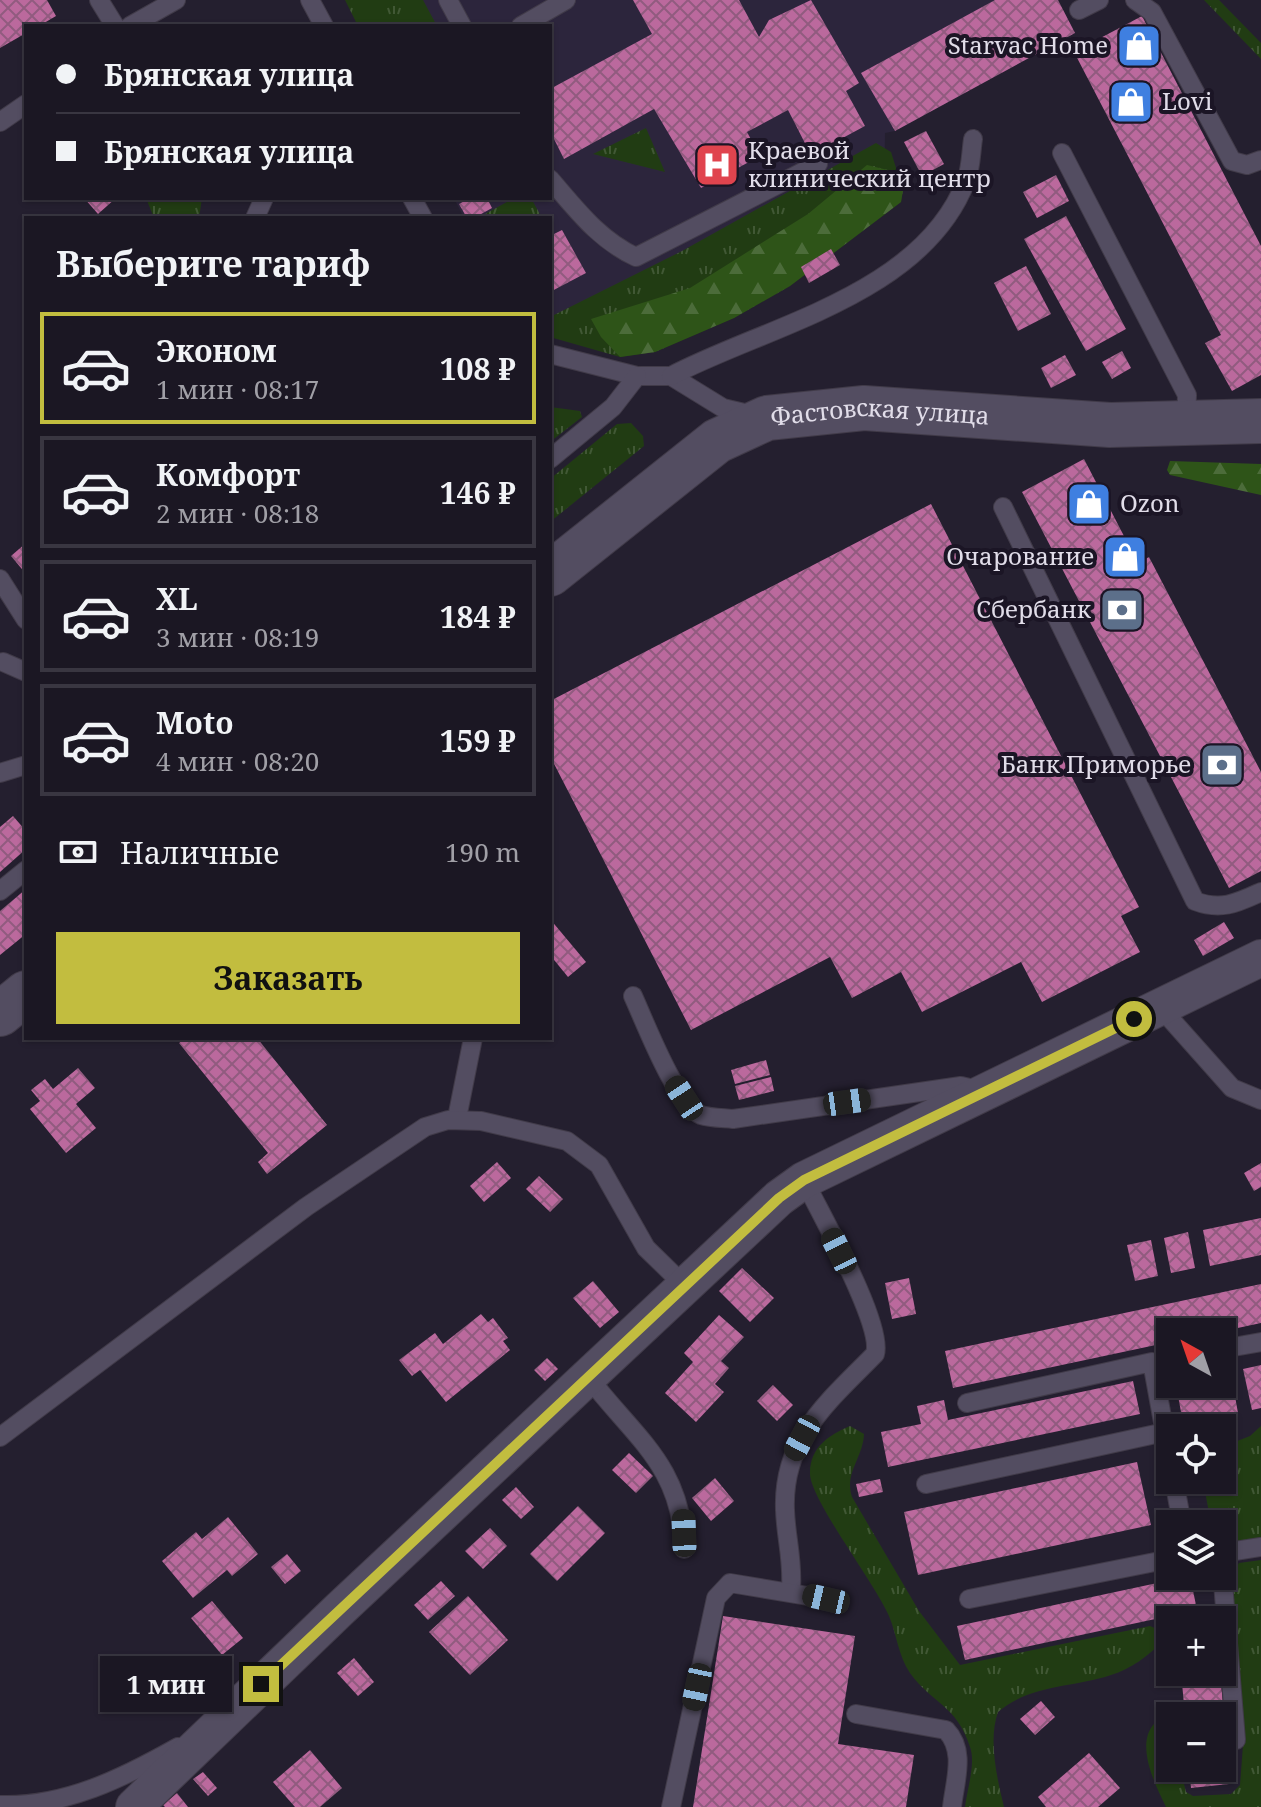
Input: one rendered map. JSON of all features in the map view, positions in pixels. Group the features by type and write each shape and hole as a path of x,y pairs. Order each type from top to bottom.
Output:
{"main road":[{"name":"Фастовская улица","path":"552,572 717,441 767,418 864,408 1110,425 1261,421"},
{"path":"0,1014 24,995"}],"street":[{"path":"134,1807 779,1198 804,1180 1261,958"}],"lane":[{"path":"99,0 114,24"},
{"path":"134,24 176,0"},
{"path":"310,0 323,24"},
{"path":"448,0 461,24"},
{"path":"524,24 566,0"},
{"path":"1079,10 1099,0"},
{"path":"1135,0 1152,12 1232,161 1247,165 1261,160"},
{"path":"0,110 24,96"},
{"path":"0,122 24,105"},
{"path":"552,355 637,376 671,376 702,359 802,322 855,294 934,234 967,181 973,139"},
{"path":"1062,153 1187,395 1186,422"},
{"path":"552,181 587,222 617,248 636,257 818,164"},
{"path":"552,457 613,407 637,376"},
{"path":"671,376 723,408 767,418"},
{"path":"1003,507 1195,901 1212,908 1230,906 1261,892"},
{"path":"0,579 24,617"},
{"path":"3,662 24,671"},
{"path":"0,773 24,766"},
{"path":"0,891 24,872"},
{"path":"633,996 675,1084 689,1106 701,1115 733,1119 961,1086 985,1092"},
{"path":"1159,1006 1232,1088 1261,1100"},
{"path":"457,1118 473,1040"},
{"path":"0,1437 306,1207 425,1127 457,1118 567,1141 599,1165 646,1248 685,1286"},
{"path":"791,1590 793,1558 785,1510 789,1461 814,1415 875,1354 879,1344 862,1299 804,1180"},
{"path":"1236,1346 1261,1342"},
{"path":"967,1403 1156,1362"},
{"path":"589,1378 653,1452 672,1484 683,1517 684,1549"},
{"path":"926,1484 1156,1434"},
{"path":"1236,1551 1261,1547"},
{"path":"969,1599 1156,1562"},
{"path":"671,1807 716,1598 730,1583 791,1590 826,1599"},
{"path":"1224,1590 1233,1702"},
{"path":"856,1714 946,1730 955,1740 959,1752 952,1807"},
{"path":"0,1805 88,1791 134,1772 222,1722"}],"shaded area":[{"name":"Краевой клинический центр","path":"349,0 1058,0 1075,33 895,131 885,133 884,197 552,324 552,216 463,216 455,200 552,200 552,24 362,24"}],"green space":[{"path":"345,0 423,0 436,24 357,24"},
{"path":"1204,0 1219,0 1261,43 1261,59"},
{"path":"646,128 665,172 593,154"},
{"path":"876,143 891,152 903,190 901,202 790,286 734,318 655,352 620,357 552,338 552,316 682,251"},
{"path":"867,165 896,172 903,190 901,202 790,286 734,318 655,352 620,357 601,337 591,319 690,288 808,214"},
{"path":"147,200 202,200 199,216 153,216"},
{"path":"510,200 532,200 541,216 482,216"},
{"path":"552,407 580,411 582,417 552,440"},
{"path":"631,423 643,436 644,446 552,520 552,477 617,424"},
{"path":"1170,461 1261,464 1261,495 1170,475 1167,470"},
{"path":"850,1426 864,1434 850,1480 852,1497 919,1611 960,1665 1150,1626 1156,1629 1156,1647 1125,1669 1096,1679 1038,1691 998,1712 994,1747 1004,1807 965,1807 972,1753 965,1733 951,1713 910,1673 882,1601 820,1501 810,1473 811,1464 817,1449 835,1433"},
{"path":"1261,1426 1261,1540 1236,1543 1236,1510 1208,1510 1206,1494 1236,1494 1236,1442 1250,1436"},
{"path":"1261,1560 1261,1807 1166,1807 1150,1770 1147,1756 1149,1731 1156,1722 1156,1782 1184,1782 1186,1792 1193,1796 1231,1794 1240,1785 1243,1745 1236,1606 1233,1606 1232,1590 1236,1590 1236,1568 1239,1563"}],"building":[{"path":"0,0 47,0 56,16 42,24 24,24 24,34 0,48"},
{"path":"633,0 739,0 759,37 769,20 811,0 859,83 846,91 865,126 811,155 788,110 747,132 760,156 701,188 654,109 564,159 552,135 552,88 652,34"},
{"path":"995,0 1058,0 1075,33 895,131 861,73"},
{"path":"1142,16 1261,246 1261,375 1232,391 1205,343 1221,335 1074,52"},
{"path":"926,131 944,164 922,176 904,142"},
{"path":"1056,175 1069,201 1037,218 1023,192"},
{"path":"86,200 114,200 98,214"},
{"path":"466,200 488,200 492,208 478,216 466,216 459,204"},
{"path":"1066,216 1126,329 1086,351 1024,239"},
{"path":"562,230 586,273 552,291 552,235"},
{"path":"831,249 840,265 809,283 801,267"},
{"path":"1026,266 1051,314 1018,331 994,283"},
{"path":"1122,351 1131,368 1112,379 1102,362"},
{"path":"1065,355 1076,375 1051,388 1041,368"},
{"path":"1084,459 1138,563 1149,557 1261,772 1261,871 1229,888 1022,492"},
{"path":"931,504 1139,907 1121,916 1140,952 1042,1002 1021,962 922,1012 901,972 852,998 830,957 691,1030 552,760 552,700"},
{"path":"24,545 24,572 11,556"},
{"path":"13,816 24,829 24,851 0,872 0,827"},
{"path":"24,891 24,936 0,955 0,911"},
{"path":"552,921 586,962 568,977 552,957"},
{"path":"1224,922 1234,938 1203,956 1194,940"},
{"path":"183,1040 259,1040 327,1125 267,1174 258,1162 268,1153 179,1043"},
{"path":"766,1060 770,1075 735,1084 731,1070"},
{"path":"78,1068 95,1088 76,1104 96,1128 66,1153 30,1109 40,1101 31,1090 45,1079 53,1089"},
{"path":"771,1077 774,1091 739,1100 735,1086"},
{"path":"497,1162 511,1178 484,1202 470,1186"},
{"path":"1261,1163 1261,1187 1254,1191 1244,1173"},
{"path":"539,1176 563,1199 550,1212 526,1189"},
{"path":"1261,1218 1261,1255 1210,1266 1203,1230"},
{"path":"1188,1232 1195,1268 1171,1273 1164,1238"},
{"path":"1151,1240 1158,1276 1135,1281 1127,1245"},
{"path":"742,1268 774,1298 750,1322 719,1291"},
{"path":"909,1278 916,1314 892,1319 885,1283"},
{"path":"593,1281 619,1312 600,1328 573,1298"},
{"path":"1261,1284 1261,1323 1236,1328 1236,1318 1156,1318 1156,1345 953,1388 945,1351"},
{"path":"481,1314 488,1322 493,1318 508,1338 503,1341 510,1350 446,1402 420,1370 412,1376 399,1360 435,1333 443,1344"},
{"path":"719,1315 744,1337 721,1361 729,1368 715,1384 724,1392 696,1422 665,1393 693,1362 684,1353"},
{"path":"547,1358 558,1369 545,1381 534,1370"},
{"path":"1261,1365 1261,1408 1252,1410 1243,1369"},
{"path":"1133,1381 1140,1414 888,1467 881,1432 921,1424 917,1406 944,1400 948,1420"},
{"path":"773,1385 793,1405 777,1421 757,1401"},
{"path":"1178,1398 1235,1398 1238,1413 1234,1414 1181,1414"},
{"path":"629,1453 653,1476 636,1493 612,1470"},
{"path":"1137,1462 1151,1525 918,1575 904,1512"},
{"path":"715,1478 734,1501 711,1521 692,1498"},
{"path":"880,1479 883,1492 859,1497 856,1484"},
{"path":"516,1487 534,1507 521,1519 502,1500"},
{"path":"578,1506 605,1533 557,1581 530,1554"},
{"path":"228,1517 258,1554 232,1576 227,1570 193,1598 162,1561 196,1532 202,1539"},
{"path":"490,1528 507,1546 483,1569 465,1551"},
{"path":"287,1554 301,1571 285,1584 271,1567"},
{"path":"441,1581 455,1596 428,1620 414,1605"},
{"path":"1156,1583 1156,1590 1193,1590 1196,1606 1156,1606 1156,1619 965,1660 957,1626"},
{"path":"468,1596 508,1640 470,1675 429,1632"},
{"path":"212,1601 243,1638 222,1655 191,1618"},
{"path":"723,1616 855,1636 838,1744 914,1755 906,1807 693,1807"},
{"path":"354,1658 374,1682 358,1696 337,1673"},
{"path":"1182,1686 1221,1686 1223,1702 1184,1702"},
{"path":"1041,1701 1055,1717 1035,1735 1020,1719"},
{"path":"310,1750 342,1788 320,1807 295,1807 273,1782"},
{"path":"1089,1753 1120,1788 1098,1807 1046,1807 1038,1797"},
{"path":"203,1772 217,1788 208,1796 193,1779"},
{"path":"1190,1782 1229,1782 1229,1784 1191,1788"},
{"path":"177,1793 188,1807 163,1805"}],"place":[{"name":"Starvac Home","path":"1139,46"},
{"name":"Lovi","path":"1131,102"},
{"name":"Краевой клинический центр","path":"717,165"},
{"name":"Ozon","path":"1089,504"},
{"name":"Очарование","path":"1125,557"},
{"name":"Сбербанк","path":"1122,610"},
{"name":"Банк Приморье","path":"1222,765"}],"route":[{"path":"261,1684 779,1198 804,1180 1134,1019"}]}
